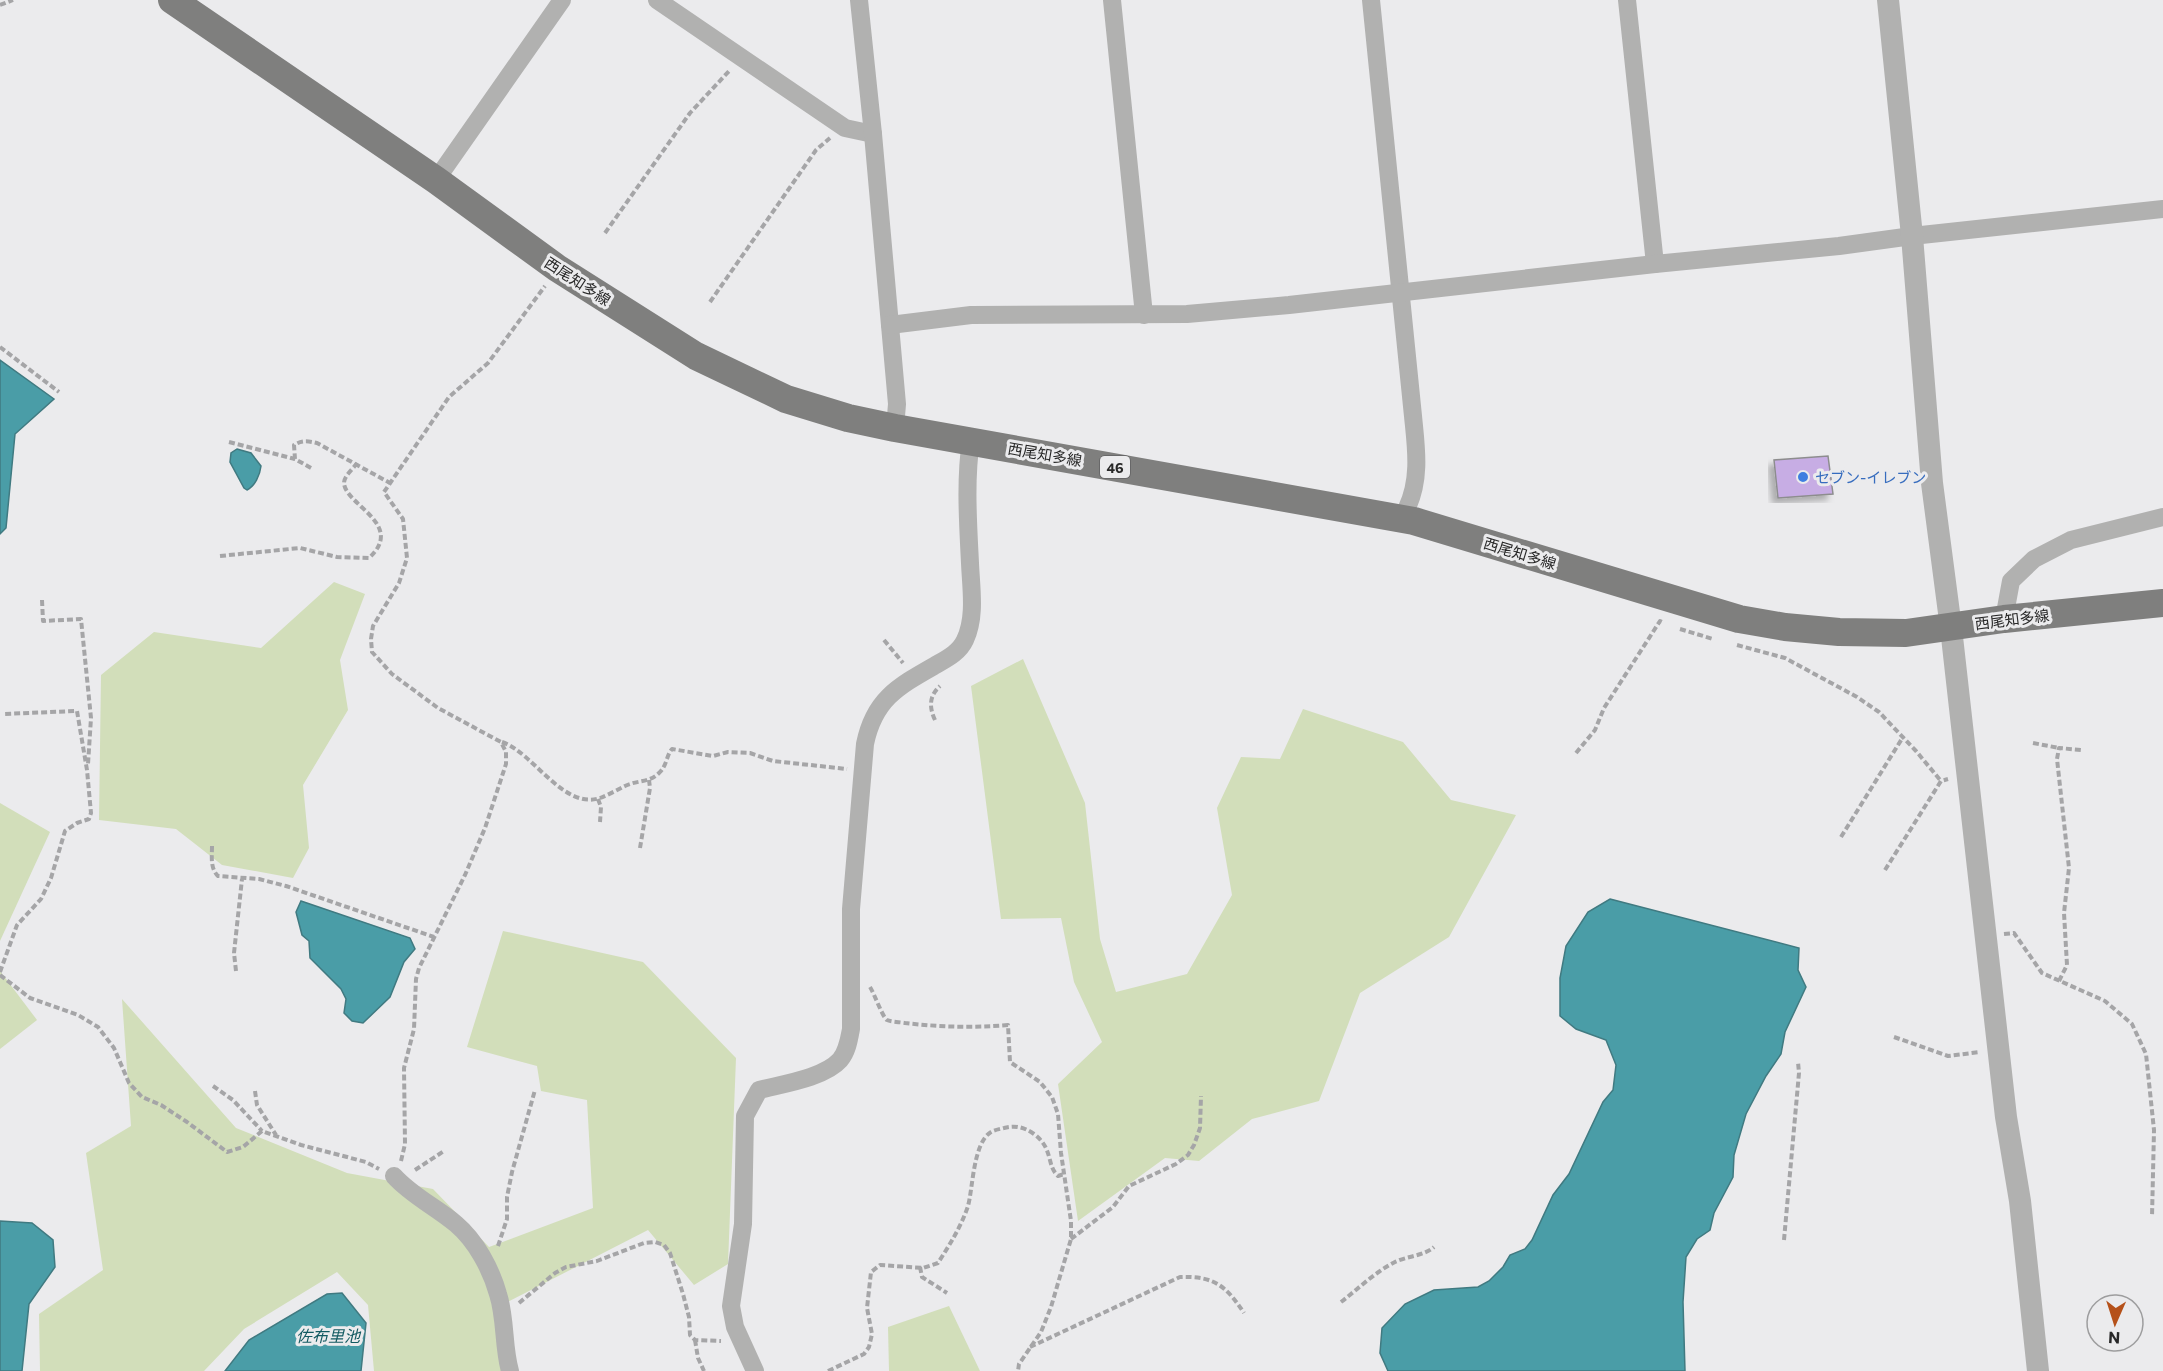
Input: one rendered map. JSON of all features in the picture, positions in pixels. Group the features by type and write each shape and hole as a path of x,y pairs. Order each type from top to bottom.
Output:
{"main road":[{"name":"西尾知多線","path":"172,0 436,180 557,268 696,356 786,399 848,418 1414,521 1738,619 1785,627 1839,632 1906,633 2004,619 2163,603"}],"street":[{"path":"436,180 562,0"},
{"path":"657,0 840,125 873,134"},
{"path":"859,0 897,404 895,428"},
{"path":"1112,0 1144,315"},
{"path":"1371,0 1417,464 1414,493 1407,508 1414,521"},
{"path":"1628,0 1654,264"},
{"path":"1888,0 1912,236 1932,483 1951,628 2006,1117 2020,1201 2038,1371"},
{"path":"890,325 971,315 1144,315 1244,309 2163,209"},
{"path":"755,1371 738,1335 731,1306 743,1224 745,1116 759,1090 825,1071 840,1060 848,1045 851,1029 851,909 869,725 879,706 904,683 960,649 970,626 968,479 971,440"},
{"path":"2004,619 2011,581 2034,559 2071,540 2163,517"},
{"path":"396,1178 405,1188 456,1225 473,1243 488,1267 502,1310 510,1371"}],"path":[{"path":"0,5 13,0"},
{"path":"605,233 690,113 742,58"},
{"path":"710,302 816,150 840,125"},
{"path":"557,268 488,363 449,397 384,492 403,519 407,558 399,583 373,626 372,652 392,674 438,708 508,744 535,763 566,793 584,798 598,799 630,783 650,780 665,767 668,753 672,749 713,756 728,752 750,753 773,761 843,769 863,768"},
{"path":"0,347 59,392"},
{"path":"295,459 294,445 300,441 317,443 390,483"},
{"path":"229,442 295,459 311,468"},
{"path":"220,556 300,548 338,557 369,558 378,550 380,538 376,522 344,485 345,478 357,463"},
{"path":"42,600 43,621 81,619 92,718 87,770"},
{"path":"1576,753 1595,730 1604,708 1660,621 1722,641"},
{"path":"884,640 914,678"},
{"path":"1732,644 1785,658 1822,676 1879,712 1941,781"},
{"path":"936,720 930,710 932,697 934,691 952,671 948,658"},
{"path":"4,714 77,711 87,770 91,813 89,819 76,823 65,831 51,878 41,899 17,925 0,971 30,998 78,1015 98,1027 114,1048 129,1083 142,1097 161,1105 227,1152 243,1147 262,1131"},
{"path":"1841,837 1903,737"},
{"path":"396,1178 404,1155 404,1068 414,1029 416,980 419,968 465,875 485,828 506,764 506,752 501,742"},
{"path":"2034,743 2081,750"},
{"path":"2059,748 2057,759 2069,868 2064,913 2067,965 2059,981"},
{"path":"1885,870 1941,781 1968,777"},
{"path":"640,848 650,780"},
{"path":"598,799 601,807 600,822"},
{"path":"212,846 214,871 219,876 259,879 285,886 434,937"},
{"path":"236,971 234,953 242,879"},
{"path":"1985,935 2014,933 2042,973 2105,1002 2132,1024 2146,1054 2154,1130 2152,1217"},
{"path":"851,981 863,981 868,984 878,999 882,1015 887,1020 974,1028 1008,1025 1010,1062 1040,1082 1052,1097 1058,1114 1064,1174 1069,1197 1071,1239 1041,1332 1019,1364 1018,1371"},
{"path":"1894,1037 1948,1056 1998,1050"},
{"path":"1784,1240 1799,1073 1798,1062"},
{"path":"213,1086 233,1100 262,1131 301,1145 366,1162 396,1178"},
{"path":"488,1267 493,1261 507,1219 507,1197 512,1172 535,1090"},
{"path":"255,1091 257,1106 276,1135"},
{"path":"1071,1239 1113,1207 1129,1186 1176,1164 1188,1155 1200,1128 1202,1096"},
{"path":"828,1371 864,1354 869,1347 872,1334 867,1308 871,1272 880,1265 920,1268 938,1263 958,1230 968,1204 973,1168 984,1139 991,1132 1013,1125 1026,1128 1048,1148 1053,1172 1058,1176 1064,1174"},
{"path":"396,1178 418,1169 444,1151"},
{"path":"502,1310 521,1302 555,1273 566,1268 597,1261 644,1243 655,1242 664,1245 670,1253 689,1317 690,1335 695,1340 698,1358 704,1371"},
{"path":"1341,1302 1394,1263 1429,1252 1434,1247"},
{"path":"920,1268 922,1277 947,1293"},
{"path":"1030,1347 1180,1277 1194,1276 1221,1285 1230,1292 1244,1313"},
{"path":"695,1340 723,1341 738,1335"}],"green space":[{"path":"334,582 365,594 340,660 348,710 303,785 309,848 293,878 222,865 176,829 99,820 101,675 154,632 261,648"},
{"path":"1023,659 1085,803 1100,939 1116,992 1187,974 1232,895 1217,808 1241,757 1280,759 1303,709 1403,742 1451,800 1516,815 1449,937 1360,993 1319,1101 1252,1119 1199,1161 1165,1158 1078,1221 1058,1084 1102,1042 1074,982 1061,918 1001,919 971,686"},
{"path":"0,803 50,832 0,941"},
{"path":"503,931 643,962 736,1058 728,1264 694,1285 648,1230 494,1309 505,1371 374,1371 368,1305 337,1272 244,1329 204,1371 40,1371 39,1314 103,1270 86,1153 131,1126 122,999 236,1128 347,1173 433,1189 489,1247 593,1208 587,1100 541,1091 537,1066 467,1047"},
{"path":"0,971 37,1020 0,1049"},
{"path":"949,1306 980,1371 889,1371 888,1327"}],"water":[{"path":"0,360 54,399 15,434 6,528 0,534"},
{"path":"237,449 251,453 261,466 257,480 247,490 230,462 231,453"},
{"path":"1610,899 1799,948 1798,970 1806,987 1785,1032 1781,1054 1766,1076 1746,1114 1734,1155 1733,1177 1714,1213 1710,1230 1697,1239 1686,1257 1683,1302 1685,1371 1388,1371 1380,1353 1382,1328 1405,1304 1434,1290 1478,1287 1489,1281 1503,1267 1510,1255 1525,1249 1532,1240 1553,1195 1569,1174 1603,1102 1613,1090 1616,1065 1606,1040 1576,1029 1560,1016 1560,978 1566,946 1588,912"},
{"path":"301,901 410,938 415,949 404,962 390,997 363,1023 352,1021 344,1013 346,999 341,989 310,958 309,941 302,935 296,912"},
{"path":"0,1221 32,1223 53,1240 55,1267 29,1304 22,1371 0,1371"},
{"name":"佐布里池","path":"342,1293 366,1323 361,1371 225,1371 249,1340 327,1294"}],"building":[{"name":"セブン-イレブン","path":"1828,456 1833,494 1778,498 1774,460"}],"place":[{"name":"セブン-イレブン","path":"1803,477"}]}
